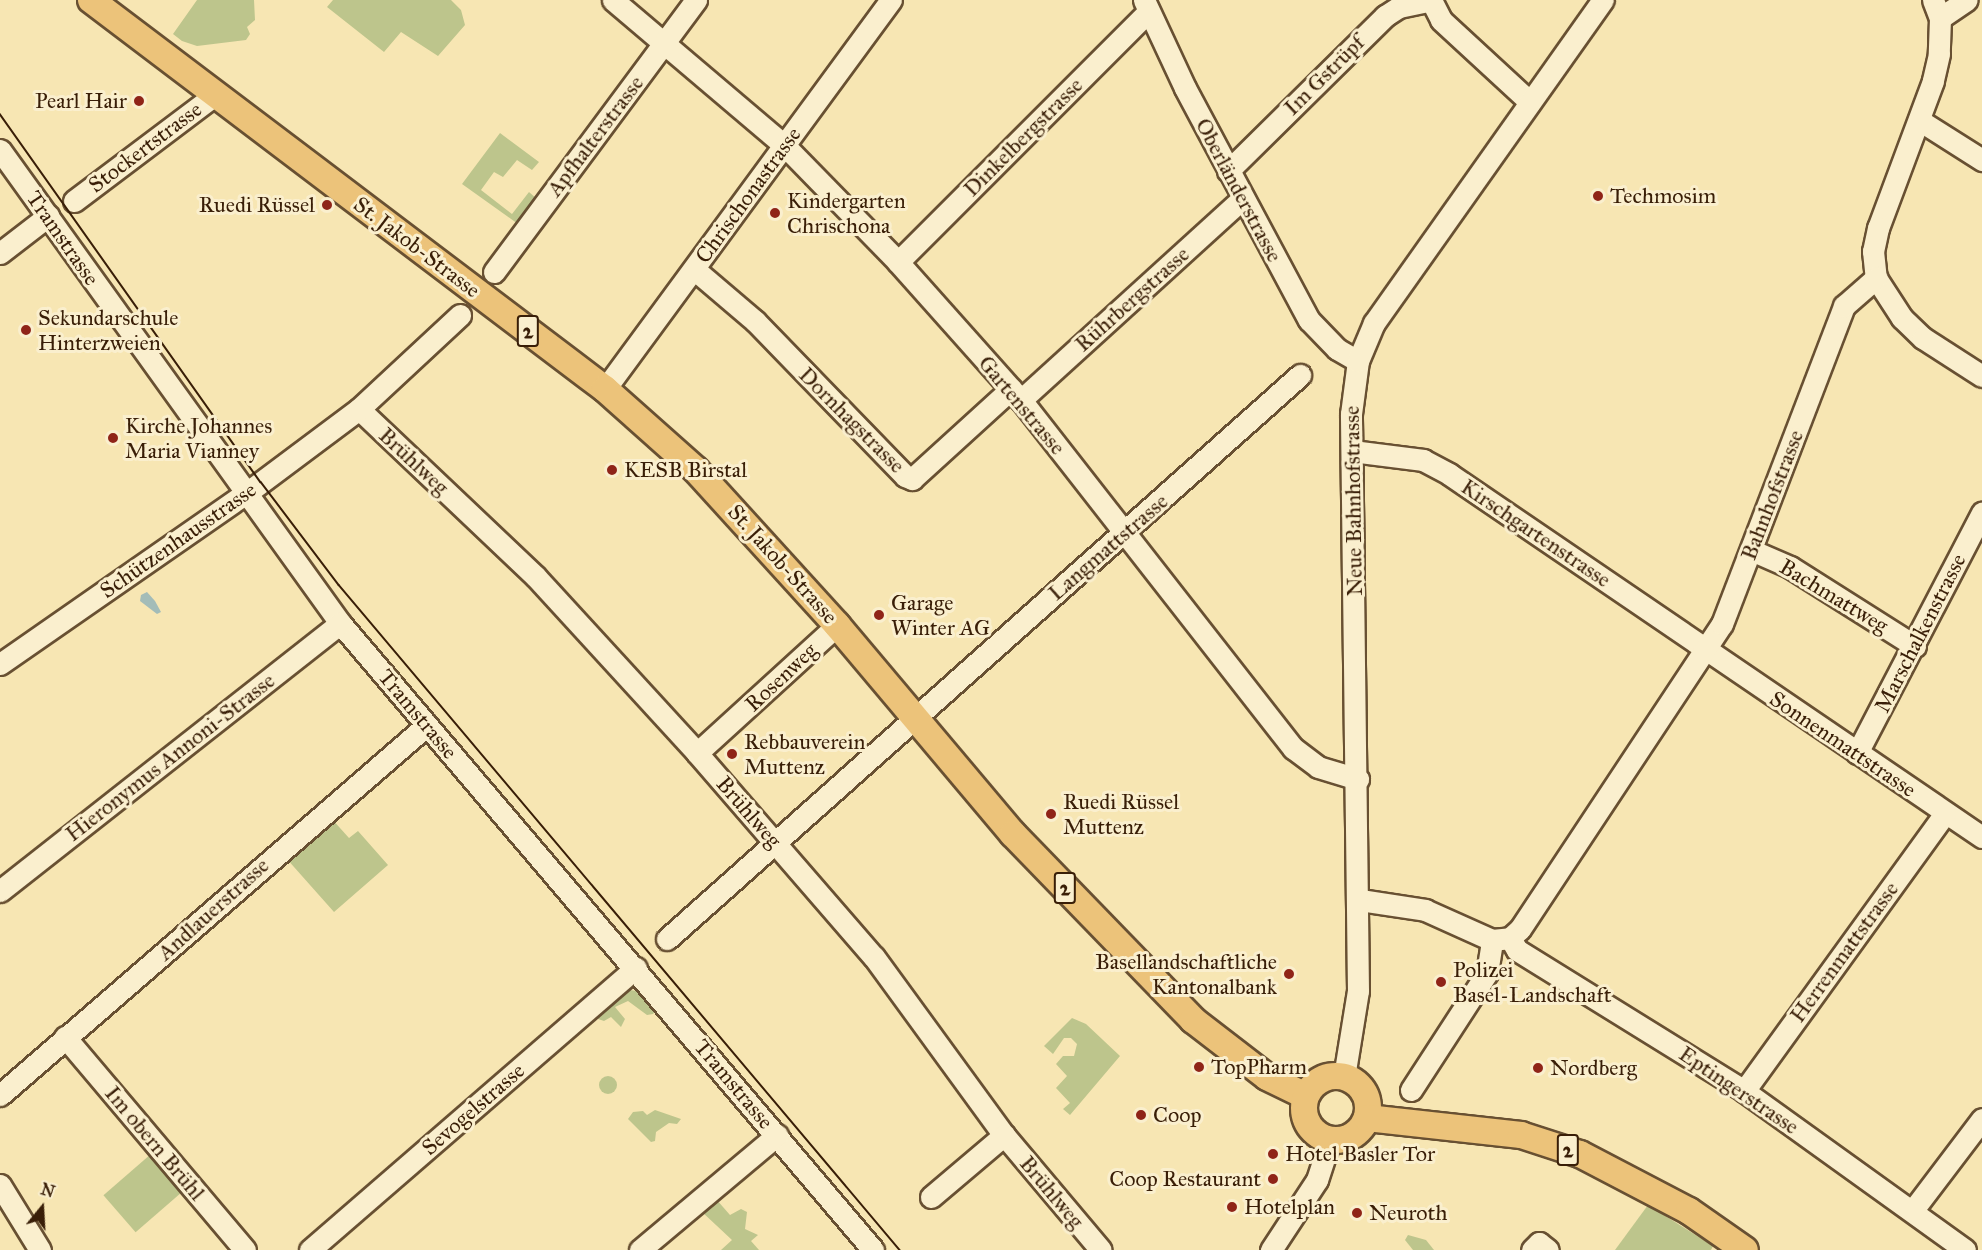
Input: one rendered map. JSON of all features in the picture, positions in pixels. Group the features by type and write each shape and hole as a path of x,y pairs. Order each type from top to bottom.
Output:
{"main road":[{"name":"St. Jakob-Strasse","path":"91,0 605,389 696,470 837,625 1013,834 1193,1020 1268,1077 1306,1095"},
{"path":"1344,1077 1362,1089 1366,1098 1367,1118 1356,1133 1330,1140 1308,1124 1306,1095 1326,1078 1344,1077"},
{"name":"2","path":"1367,1118 1521,1135 1580,1154 1689,1211 1744,1250"}],"street":[{"name":"Gartenstrasse","path":"613,0 784,145 898,262 1016,394 1293,748 1318,767 1358,779"},
{"name":"Apfhalterstrasse","path":"494,272 696,0"},
{"name":"Chrischonastrasse","path":"605,389 891,0"},
{"path":"1431,0 1441,20 1530,102"},
{"name":"Im Gstrüpf","path":"1228,171 1385,16 1399,7 1431,0"},
{"name":"Neue Bahnhofstrasse","path":"1344,1077 1358,991 1360,900 1351,391 1358,361 1374,324 1603,0"},
{"path":"1967,0 1936,9 1939,54 1919,120 1878,228 1873,251 1876,278 1902,318 1923,338 1982,376"},
{"name":"Oberländerstrasse","path":"1146,6 1242,199 1309,320 1337,349 1358,361"},
{"name":"Dinkelbergstrasse","path":"898,262 1146,6"},
{"name":"Stockertstrasse","path":"74,201 216,94"},
{"path":"1919,120 1982,160"},
{"name":"Tramstrasse","path":"0,150 340,623 636,968 873,1250"},
{"name":"Rührbergstrasse","path":"1016,394 1242,199"},
{"path":"0,253 48,216"},
{"name":"Dornhagstrasse","path":"694,269 755,321 905,476 912,478 1016,394"},
{"name":"Bahnhofstrasse","path":"1501,939 1520,929 1722,624 1844,306 1876,278"},
{"name":"Schützenhausstrasse","path":"0,664 246,493 358,409 460,315"},
{"name":"Langmattstrasse","path":"914,717 1126,532 1300,375"},
{"name":"Brühlweg","path":"358,409 536,577 697,753 874,957 1004,1135 1101,1250"},
{"name":"Kirschgartenstrasse","path":"1352,451 1423,460 1449,474 1706,650"},
{"name":"Marschalkenstrasse","path":"1857,753 1915,646 1982,513"},
{"name":"Bachmattweg","path":"1751,550 1790,567 1915,646"},
{"name":"Hieronymus Annoni-Strasse","path":"0,891 340,623"},
{"name":"Rosenweg","path":"697,753 837,625"},
{"name":"Sonnenmattstrasse","path":"1706,650 1982,837"},
{"path":"667,939 914,717"},
{"name":"Andlauerstrasse","path":"0,1095 427,724"},
{"name":"Herrenmattstrasse","path":"1744,1092 1945,813"},
{"path":"1360,900 1425,910 1501,939 1487,973 1411,1090"},
{"name":"Eptingerstrasse","path":"1501,939 1744,1092 1913,1210 1965,1250"},
{"name":"Sevogelstrasse","path":"310,1250 636,968"},
{"name":"Im obern Brühl","path":"65,1037 245,1250"},
{"path":"1913,1210 1982,1119"},
{"path":"640,1250 777,1135"},
{"path":"931,1197 1004,1135"},
{"path":"1270,1250 1317,1180 1330,1140"},
{"path":"0,1185 40,1250"}],"green space":[{"path":"197,0 254,0 255,20 247,27 250,34 246,40 197,46 182,41 173,34"},
{"path":"333,0 451,0 461,10 465,25 438,56 401,32 384,52 327,7"},
{"path":"500,133 539,162 532,170 517,160 503,177 494,172 481,190 512,214 529,192 537,199 518,224 462,184"},
{"path":"331,818 349,838 358,831 388,865 334,912 286,858"},
{"path":"629,990 638,991 656,1010 653,1014 647,1015 628,1001 615,1007 625,1019 621,1027 611,1017 604,1021 598,1019 595,1014"},
{"path":"1072,1018 1086,1024 1120,1056 1070,1115 1063,1109 1070,1103 1056,1088 1067,1076 1056,1064 1063,1056 1074,1056 1077,1044 1071,1038 1064,1038 1053,1054 1044,1046"},
{"path":"608,1076 614,1079 617,1085 614,1091 608,1094 602,1091 599,1085 602,1079"},
{"path":"655,1110 681,1119 677,1124 669,1123 656,1132 655,1141 651,1142 628,1119 633,1112 643,1111 647,1115"},
{"path":"151,1154 183,1191 136,1232 103,1195"},
{"path":"716,1199 730,1215 741,1209 747,1212 745,1229 758,1235 751,1241 759,1250 721,1250 732,1240 701,1211"},
{"path":"1648,1205 1713,1246 1711,1250 1615,1250"},
{"path":"1408,1235 1426,1240 1434,1250 1413,1250 1405,1240"}],"water":[{"path":"147,592 161,612 157,614 140,601 141,595"}],"tram line":[{"path":"0,114 261,482 339,585 900,1250"}],"place":[{"name":"Pearl Hair","path":"139,101"},
{"name":"Techmosim","path":"1598,196"},
{"name":"Ruedi Rüssel","path":"327,205"},
{"name":"Kindergarten Chrischona","path":"775,213"},
{"name":"Sekundarschule Hinterzweien","path":"26,330"},
{"name":"Kirche Johannes Maria Vianney","path":"113,438"},
{"name":"KESB Birstal","path":"612,470"},
{"name":"Garage Winter AG","path":"879,615"},
{"name":"Rebbauverein Muttenz","path":"732,754"},
{"name":"Ruedi Rüssel Muttenz","path":"1051,814"},
{"name":"Basellandschaftliche Kantonalbank","path":"1289,974"},
{"name":"Polizei Basel-Landschaft","path":"1441,982"},
{"name":"TopPharm","path":"1199,1067"},
{"name":"Nordberg","path":"1538,1068"},
{"name":"Coop","path":"1141,1115"},
{"name":"Hotel Basler Tor","path":"1273,1154"},
{"name":"Coop Restaurant","path":"1273,1179"},
{"name":"Hotelplan","path":"1232,1207"},
{"name":"Neuroth","path":"1357,1213"}]}
